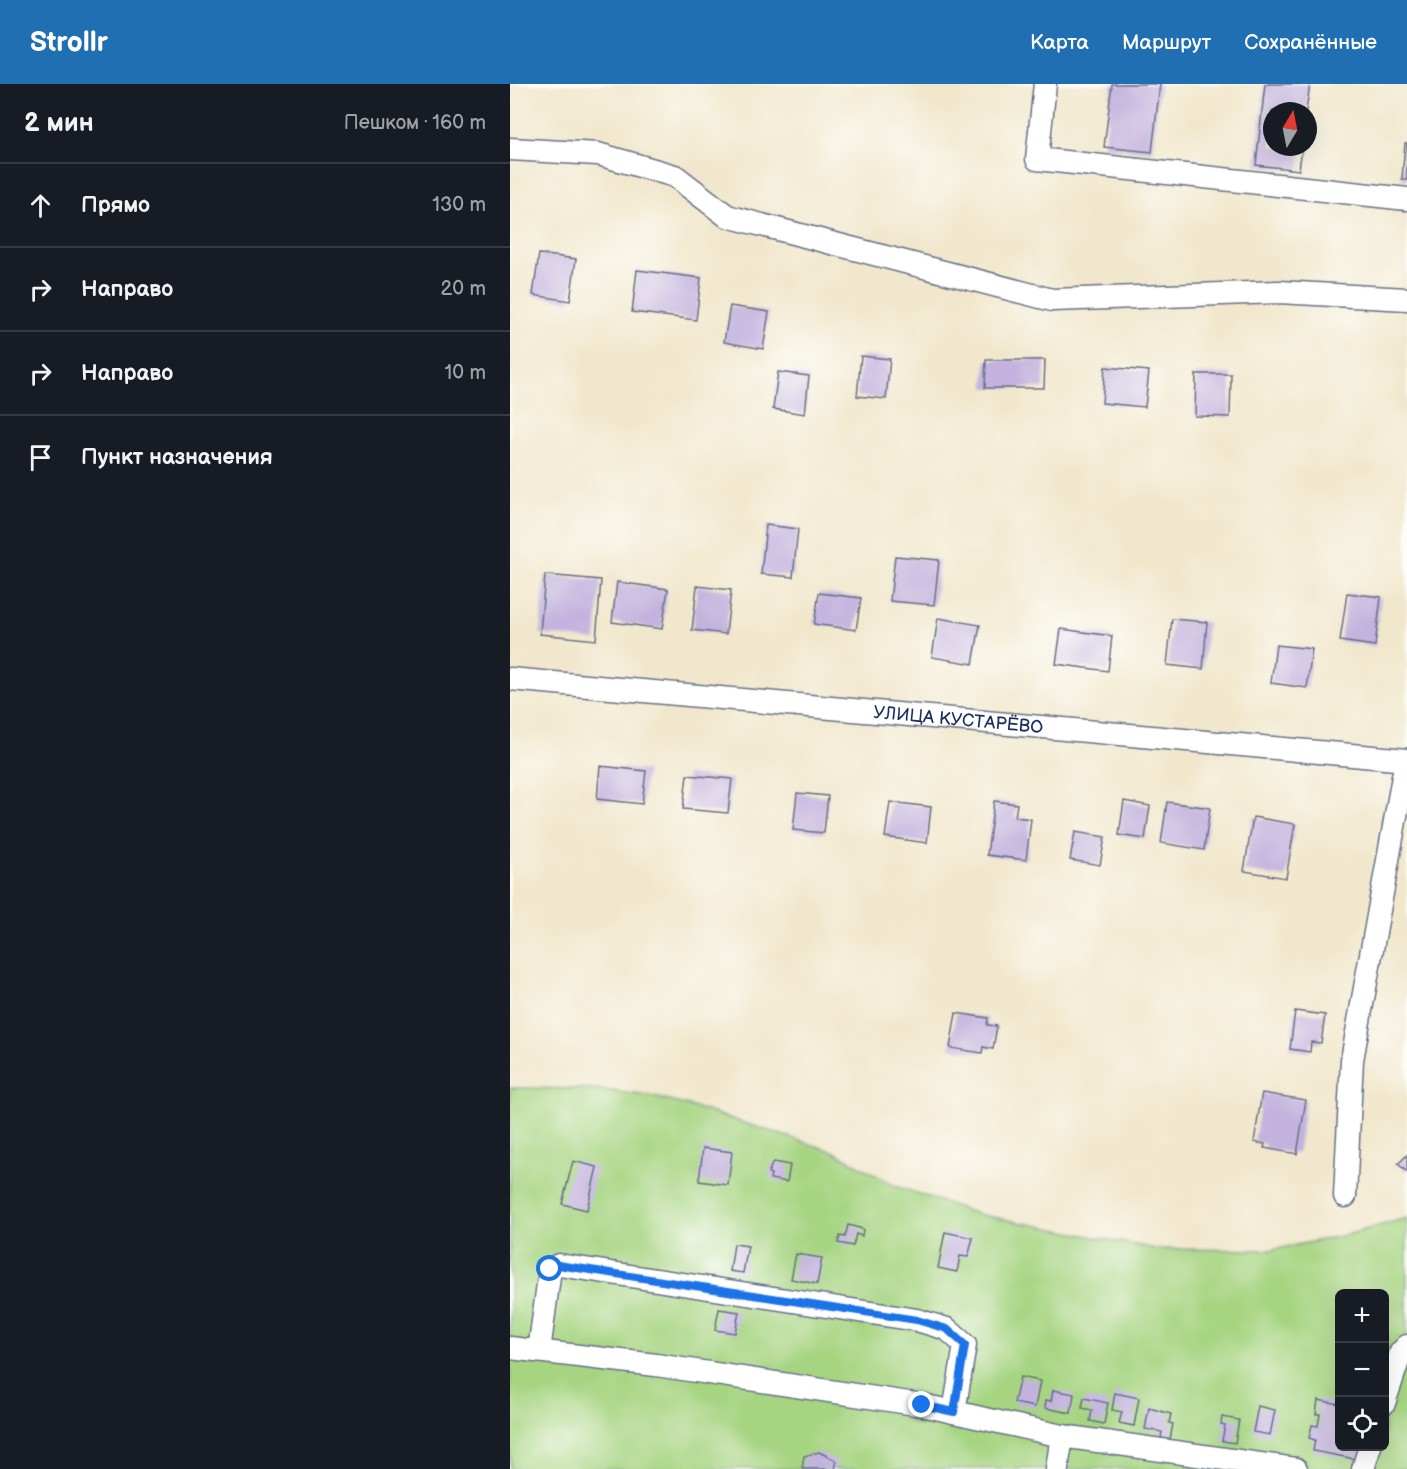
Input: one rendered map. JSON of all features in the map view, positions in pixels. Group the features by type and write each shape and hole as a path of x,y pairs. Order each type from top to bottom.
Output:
{"street":[{"path":"1045,84 1036,159 1407,199"},
{"path":"510,149 598,154 675,176 727,216 1052,300 1279,292 1407,299"},
{"name":"УЛИЦА КУСТАРЁВО","path":"510,679 1407,760"},
{"path":"1345,1196 1352,1060 1407,760"},
{"path":"539,1351 550,1269 558,1265 917,1320 947,1329 965,1345 954,1412"},
{"path":"1386,1397 1401,1352 1407,1346"},
{"path":"510,1348 668,1366 954,1412 1062,1437 1296,1469"},
{"path":"1057,1469 1062,1437"},
{"path":"1363,1469 1368,1451"}],"green space":[{"path":"510,1088 595,1089 650,1096 700,1109 835,1152 893,1185 977,1214 1156,1249 1272,1250 1346,1235 1407,1218 1407,1469 510,1469"}],"building":[{"path":"1112,84 1160,84 1152,152 1104,147"},
{"path":"1265,84 1310,84 1307,102 1263,102"},
{"path":"1263,102 1263,156 1301,156 1299,170 1256,165"},
{"path":"1405,143 1407,143 1407,180 1402,179"},
{"path":"539,254 576,259 570,301 533,295"},
{"path":"637,270 701,278 696,320 632,312"},
{"path":"730,306 769,312 763,349 724,342"},
{"path":"861,356 890,359 886,399 857,396"},
{"path":"986,360 1045,360 1044,388 985,388"},
{"path":"1105,367 1149,371 1145,407 1102,403"},
{"path":"778,372 809,376 805,414 773,409"},
{"path":"1196,374 1231,374 1230,417 1195,416"},
{"path":"766,525 798,529 793,577 761,574"},
{"path":"895,556 939,560 934,605 890,601"},
{"path":"545,575 601,580 596,640 540,634"},
{"path":"617,582 668,589 662,629 612,622"},
{"path":"697,586 731,590 726,634 692,630"},
{"path":"819,593 861,598 856,630 814,624"},
{"path":"1347,593 1381,597 1375,646 1340,641"},
{"path":"938,618 980,625 973,664 932,657"},
{"path":"1172,619 1207,622 1203,669 1167,665"},
{"path":"1061,629 1112,636 1108,671 1056,664"},
{"path":"1276,645 1312,649 1307,688 1271,683"},
{"path":"600,766 646,771 642,804 597,799"},
{"path":"687,775 732,779 728,813 683,809"},
{"path":"797,793 828,796 824,833 793,830"},
{"path":"994,801 1017,804 1015,817 1031,819 1026,860 987,855"},
{"path":"1124,801 1150,806 1145,839 1119,835"},
{"path":"890,802 931,807 927,843 885,837"},
{"path":"1167,802 1210,808 1204,850 1161,843"},
{"path":"1253,817 1295,824 1286,878 1244,871"},
{"path":"1075,832 1105,837 1100,865 1070,860"},
{"path":"1295,1011 1325,1015 1321,1043 1311,1042 1310,1052 1290,1049"},
{"path":"956,1013 988,1018 987,1025 997,1026 993,1049 983,1047 982,1053 950,1048"},
{"path":"1262,1093 1306,1100 1297,1154 1264,1148 1265,1144 1254,1142"},
{"path":"703,1148 732,1152 728,1185 699,1181"},
{"path":"1407,1155 1407,1172 1398,1164"},
{"path":"573,1161 597,1167 587,1210 562,1204"},
{"path":"773,1162 790,1165 787,1182 770,1179 771,1174 768,1173"},
{"path":"848,1225 863,1229 862,1236 856,1234 853,1246 838,1243 840,1236 845,1237"},
{"path":"945,1232 973,1238 968,1257 960,1256 957,1272 938,1268"},
{"path":"734,1244 748,1246 743,1273 730,1271"},
{"path":"796,1254 822,1258 817,1284 791,1279"},
{"path":"719,1309 739,1312 735,1333 715,1330"},
{"path":"1020,1377 1040,1381 1035,1407 1014,1403"},
{"path":"1053,1390 1074,1394 1071,1413 1045,1408 1046,1400 1051,1401"},
{"path":"1115,1393 1139,1398 1134,1426 1119,1423 1122,1412 1112,1410"},
{"path":"1084,1398 1108,1403 1104,1424 1090,1421 1092,1410 1082,1408"},
{"path":"1318,1400 1335,1403 1335,1451 1363,1451 1361,1460 1313,1451 1315,1440 1309,1438 1312,1425 1318,1426 1320,1414 1316,1414"},
{"path":"1258,1406 1275,1410 1270,1435 1253,1432"},
{"path":"1149,1408 1171,1414 1169,1423 1173,1424 1170,1440 1161,1438 1162,1432 1145,1429"},
{"path":"1222,1417 1239,1420 1235,1443 1222,1441 1225,1425 1221,1424"},
{"path":"819,1452 837,1461 835,1469 802,1469 804,1456"}],"route":[{"path":"550,1269 558,1265 917,1320 947,1329 965,1345 954,1412 922,1405"}]}
